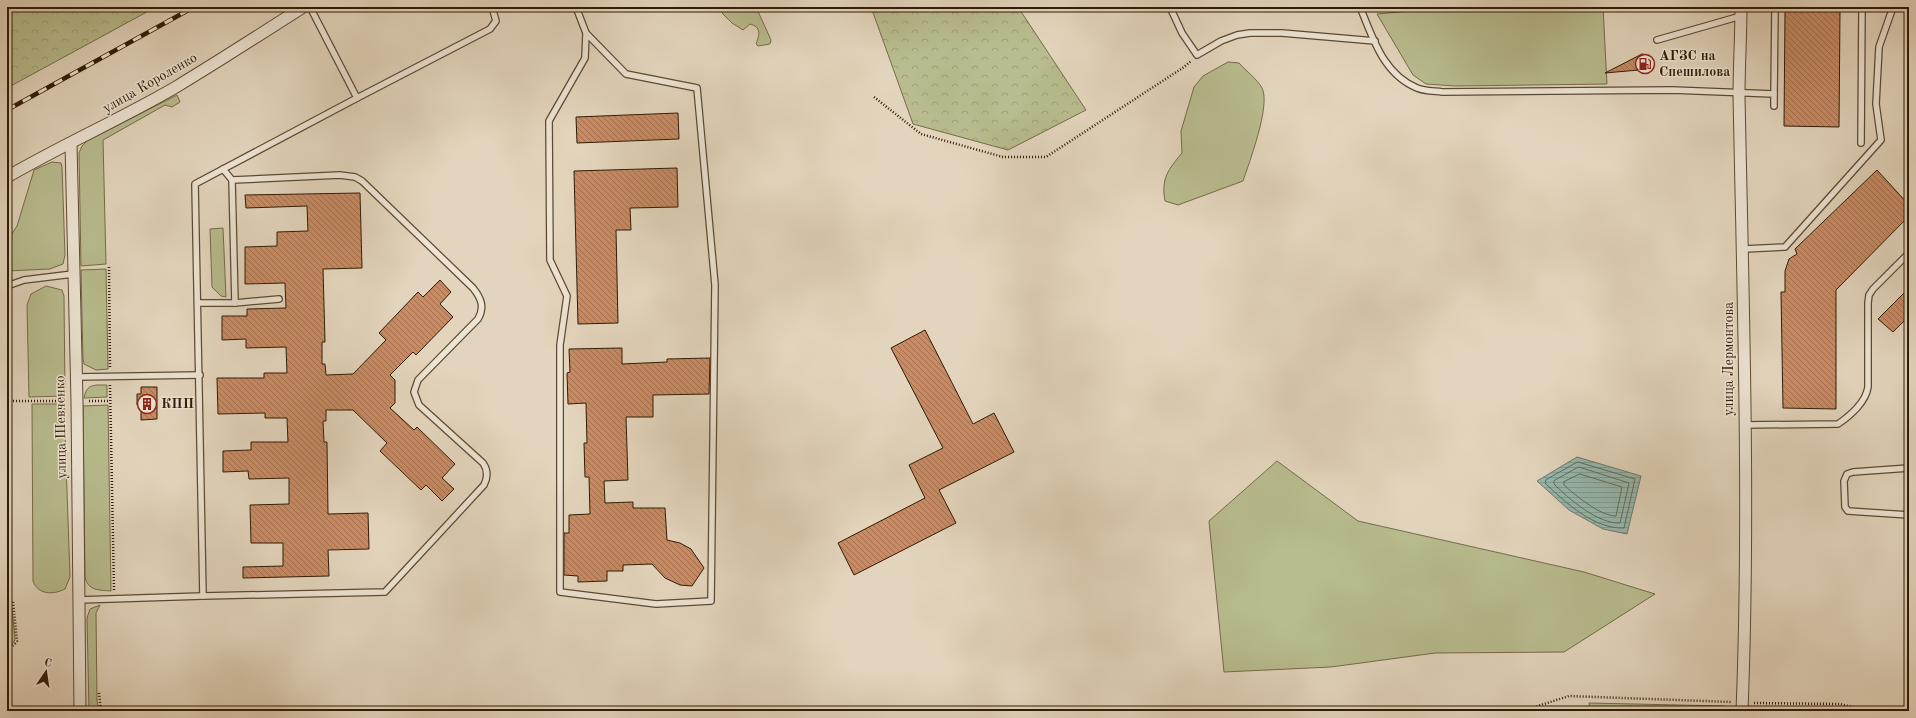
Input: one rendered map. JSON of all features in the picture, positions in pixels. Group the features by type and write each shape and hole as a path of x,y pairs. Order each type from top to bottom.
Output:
{"street":[{"name":"улица Короленко","path":"7,177 36,160 71,144 176,87 303,7"},
{"name":"улица Лермонтова","path":"1741,11 1739,93 1744,249 1746,627 1742,711"},
{"name":"улица Шевченко","path":"71,144 76,377 80,711"}],"lane":[{"path":"310,7 357,98"},
{"path":"203,596 200,375 194,184 490,29 496,21 492,7"},
{"path":"576,7 586,32 626,74 697,88 715,285 711,601 656,604 560,592 560,345 567,296 550,260 549,121 586,58 586,32"},
{"path":"1170,7 1182,33 1197,55 1221,40 1250,33 1282,33 1375,41"},
{"path":"1360,7 1382,58 1391,70 1403,80 1418,89 1442,92 1672,90 1774,94"},
{"path":"1774,106 1776,7"},
{"path":"1861,143 1862,7"},
{"path":"1744,249 1785,247 1881,140 1876,104 1879,47 1893,7"},
{"path":"1657,40 1741,11"},
{"path":"223,169 232,180 235,303"},
{"path":"78,600 385,592 484,485 487,474 483,463 419,405 414,392 415,385 418,380 478,319 481,313 480,299 473,288 362,181 354,177 340,175 232,180"},
{"path":"1745,425 1838,424 1863,401 1867,395 1868,387 1869,295 1873,289 1909,253"},
{"path":"7,286 24,280 73,274"},
{"path":"198,303 235,303 279,299"},
{"path":"76,377 200,375"},
{"path":"1909,468 1853,472 1847,474 1845,477 1844,487 1845,507 1848,511 1909,514"}],"path":[{"path":"874,97 921,134 1004,157 1046,157 1184,67 1197,55"},
{"path":"109,267 114,599"},
{"path":"7,401 64,401"},
{"path":"86,401 110,401"},
{"path":"7,648 14,645 17,641 13,601"},
{"path":"98,693 101,711"},
{"path":"1522,711 1569,696 1724,702"},
{"path":"1763,703 1840,704 1869,711"},
{"path":"679,711 699,711"}],"green space":[{"path":"7,7 156,7 7,88"},
{"path":"723,7 756,7 771,40 770,44 758,46 756,44 759,31 758,29 754,25 750,24 743,30 732,23 722,13"},
{"path":"871,7 1018,7 1086,110 1008,150 913,124"},
{"path":"1453,7 1603,7 1607,84 1455,86 1426,84 1413,75 1377,14"},
{"path":"1228,62 1239,63 1260,85 1264,96 1262,120 1243,181 1178,205 1165,201 1165,180 1169,170 1182,153 1181,131 1194,87 1203,76"},
{"path":"177,95 180,102 172,107 165,105 103,140 106,264 81,266 79,153 82,146 87,141"},
{"path":"52,162 61,163 62,167 65,255 63,264 50,269 7,271 7,241 17,226 34,170"},
{"path":"223,228 226,297 221,296 212,287 210,229"},
{"path":"106,269 108,369 96,370 84,364 83,359 81,270"},
{"path":"46,286 62,290 64,296 65,396 29,397 27,305 31,294"},
{"path":"97,385 107,385 107,397 84,398 88,388"},
{"path":"32,404 64,404 70,577 65,589 51,593 38,589 33,581"},
{"path":"108,405 111,591 98,590 91,587 86,582 85,577 83,406"},
{"path":"1277,461 1358,521 1584,572 1655,594 1564,652 1435,653 1331,667 1224,672 1209,521"},
{"path":"100,605 96,613 97,701 99,711 89,711 87,618 90,609"},
{"path":"7,607 12,608 15,639 14,642 7,646"},
{"path":"1589,703 1724,706 1718,711 1623,711 1590,709"}],"water":[{"path":"1577,457 1641,476 1627,534 1603,529 1569,510 1537,481"}],"building":[{"path":"1785,10 1840,10 1839,127 1784,126"},
{"path":"1642,54 1649,57 1650,69 1605,73"},
{"path":"678,113 679,139 577,143 576,117"},
{"path":"677,168 678,207 630,208 631,230 616,230 618,323 578,324 574,171"},
{"path":"1877,170 1909,205 1909,216 1836,290 1836,409 1783,408 1781,292 1785,292 1785,271 1789,259 1797,254 1795,249"},
{"path":"360,193 362,268 323,269 325,342 322,342 322,364 325,364 326,375 353,374 386,340 379,333 418,292 423,297 440,280 451,292 440,304 453,317 416,355 413,352 390,375 395,380 395,403 390,408 414,430 417,427 455,464 442,478 454,489 442,501 426,485 421,490 380,451 387,443 353,410 326,410 326,421 323,421 324,442 327,442 328,514 368,513 369,549 328,550 329,576 243,578 243,567 283,566 283,543 251,543 250,505 289,504 289,478 249,479 248,471 223,472 223,451 251,450 251,442 288,442 287,418 265,418 265,413 218,414 217,378 264,378 264,373 287,373 286,347 246,348 246,339 222,340 222,316 247,316 247,309 286,308 285,283 245,284 245,247 277,246 277,232 308,231 307,206 246,208 245,195"},
{"path":"1909,288 1909,316 1893,332 1878,319"},
{"path":"925,330 973,424 994,413 1014,452 939,490 956,523 854,575 838,543 925,498 909,465 943,448 891,348"},
{"path":"622,348 622,364 667,362 667,359 710,358 709,394 653,395 653,417 626,417 628,480 604,481 605,503 633,502 633,508 665,508 667,540 680,543 691,549 704,568 692,586 680,585 665,578 652,564 623,565 623,571 607,571 607,581 578,582 578,576 564,575 564,533 569,533 569,515 590,514 589,477 585,477 584,443 587,443 586,403 568,404 567,373 570,372 569,349"},
{"name":"КПП","path":"141,387 157,387 157,419 141,420 141,405 137,405 137,394 141,394"}],"railway":[{"path":"7,110 194,7"}],"place":[{"name":"АГЗС на Спешилова","path":"1645,64"},
{"name":"КПП","path":"147,404"}]}
